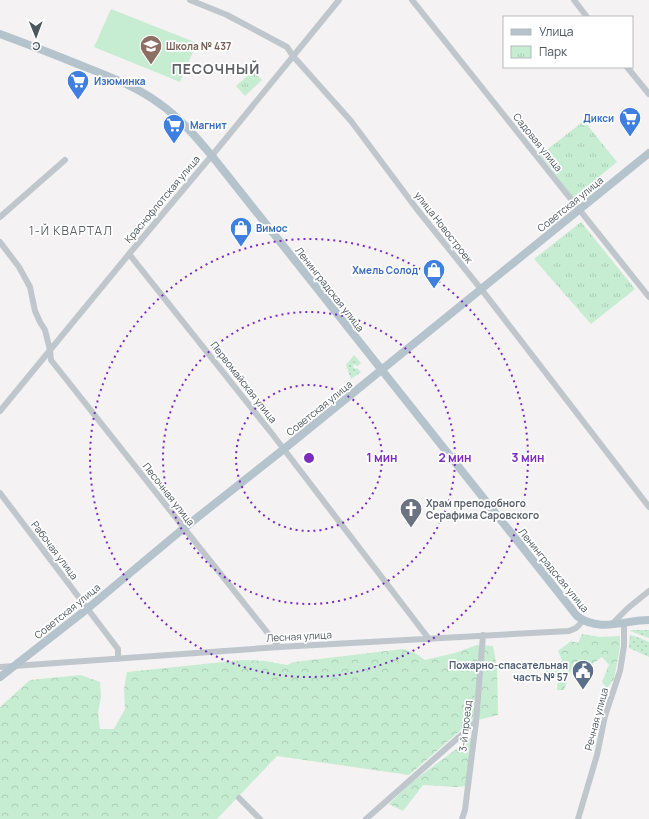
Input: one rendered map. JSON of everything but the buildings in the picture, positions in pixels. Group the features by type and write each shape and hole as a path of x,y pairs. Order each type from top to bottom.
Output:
{"main road":[{"name":"Ленинградская улица","path":"0,34 112,77 133,87 154,99 179,120 212,156 577,616 583,621 591,624 601,626 612,625"},
{"name":"Советская улица","path":"0,677 649,153"},
{"path":"612,625 636,620 649,620"}],"street":[{"name":"улица Новостроек","path":"190,0 227,15 287,47 293,56 351,121 416,208 481,289 649,507"},
{"name":"Краснофлотская улица","path":"0,411 212,156 339,0"},
{"name":"Садовая улица","path":"412,0 649,297"},
{"path":"574,0 586,16"},
{"path":"628,68 649,94"},
{"path":"0,217 65,160"},
{"name":"Песочная улица","path":"0,242 19,267 30,287 35,311 45,330 51,360 279,647"},
{"name":"Первомайская улица","path":"129,254 284,449 429,639"},
{"name":"Рабочая улица","path":"0,493 118,649 118,659"},
{"path":"612,625 628,608 649,590"},
{"name":"Лесная улица","path":"0,667 279,647 569,631 576,628 583,621"},
{"name":"Речная улица","path":"578,819 597,755 605,716 620,671 624,646 624,622"},
{"name":"3-й проезд","path":"462,819 465,810 476,722 483,635"},
{"path":"366,819 476,722"},
{"path":"239,798 260,819"}],"green space":[{"path":"111,9 197,43 180,82 94,47"},
{"path":"253,71 262,80 245,96 236,86"},
{"path":"584,121 617,162 573,198 540,155"},
{"path":"581,222 635,289 591,324 534,259"},
{"path":"354,355 361,363 357,366 354,364 353,367 355,369 357,368 361,372 351,379 346,365"},
{"path":"649,630 649,638 630,631"},
{"path":"582,634 600,637 620,636 620,647 614,679 607,688 602,682 609,665 602,657 592,664 574,662 564,690 557,690 558,677 548,675 540,668 544,664 555,667 562,660 558,651 571,641 578,643"},
{"path":"630,635 649,642 649,657 629,648"},
{"path":"477,645 493,646 497,668 498,715 470,722 409,775 277,756 217,819 0,819 0,707 30,680 81,675 100,682 101,697 98,712 100,729 114,729 125,709 124,689 127,672 243,660 265,661 287,665 294,662 403,649 415,653 425,660 455,653"},
{"path":"475,735 467,786 456,787 423,785 403,811 389,804 412,782"}],"place":[{"name":"Школа № 437","path":"151,66"},
{"name":"Изюминка","path":"78,100"},
{"name":"Дикси","path":"630,138"},
{"name":"Магнит","path":"174,144"},
{"name":"Вимос","path":"241,248"},
{"name":"Хмель Солод","path":"434,290"},
{"name":"Храм преподобного Серафима Саровского","path":"411,528"},
{"name":"Пожарно-спасательная часть № 57","path":"583,690"}],"district":[{"name":"ПЕСОЧНЫЙ","path":"216,69"},
{"name":"1-Й КВАРТАЛ","path":"71,231"}]}
